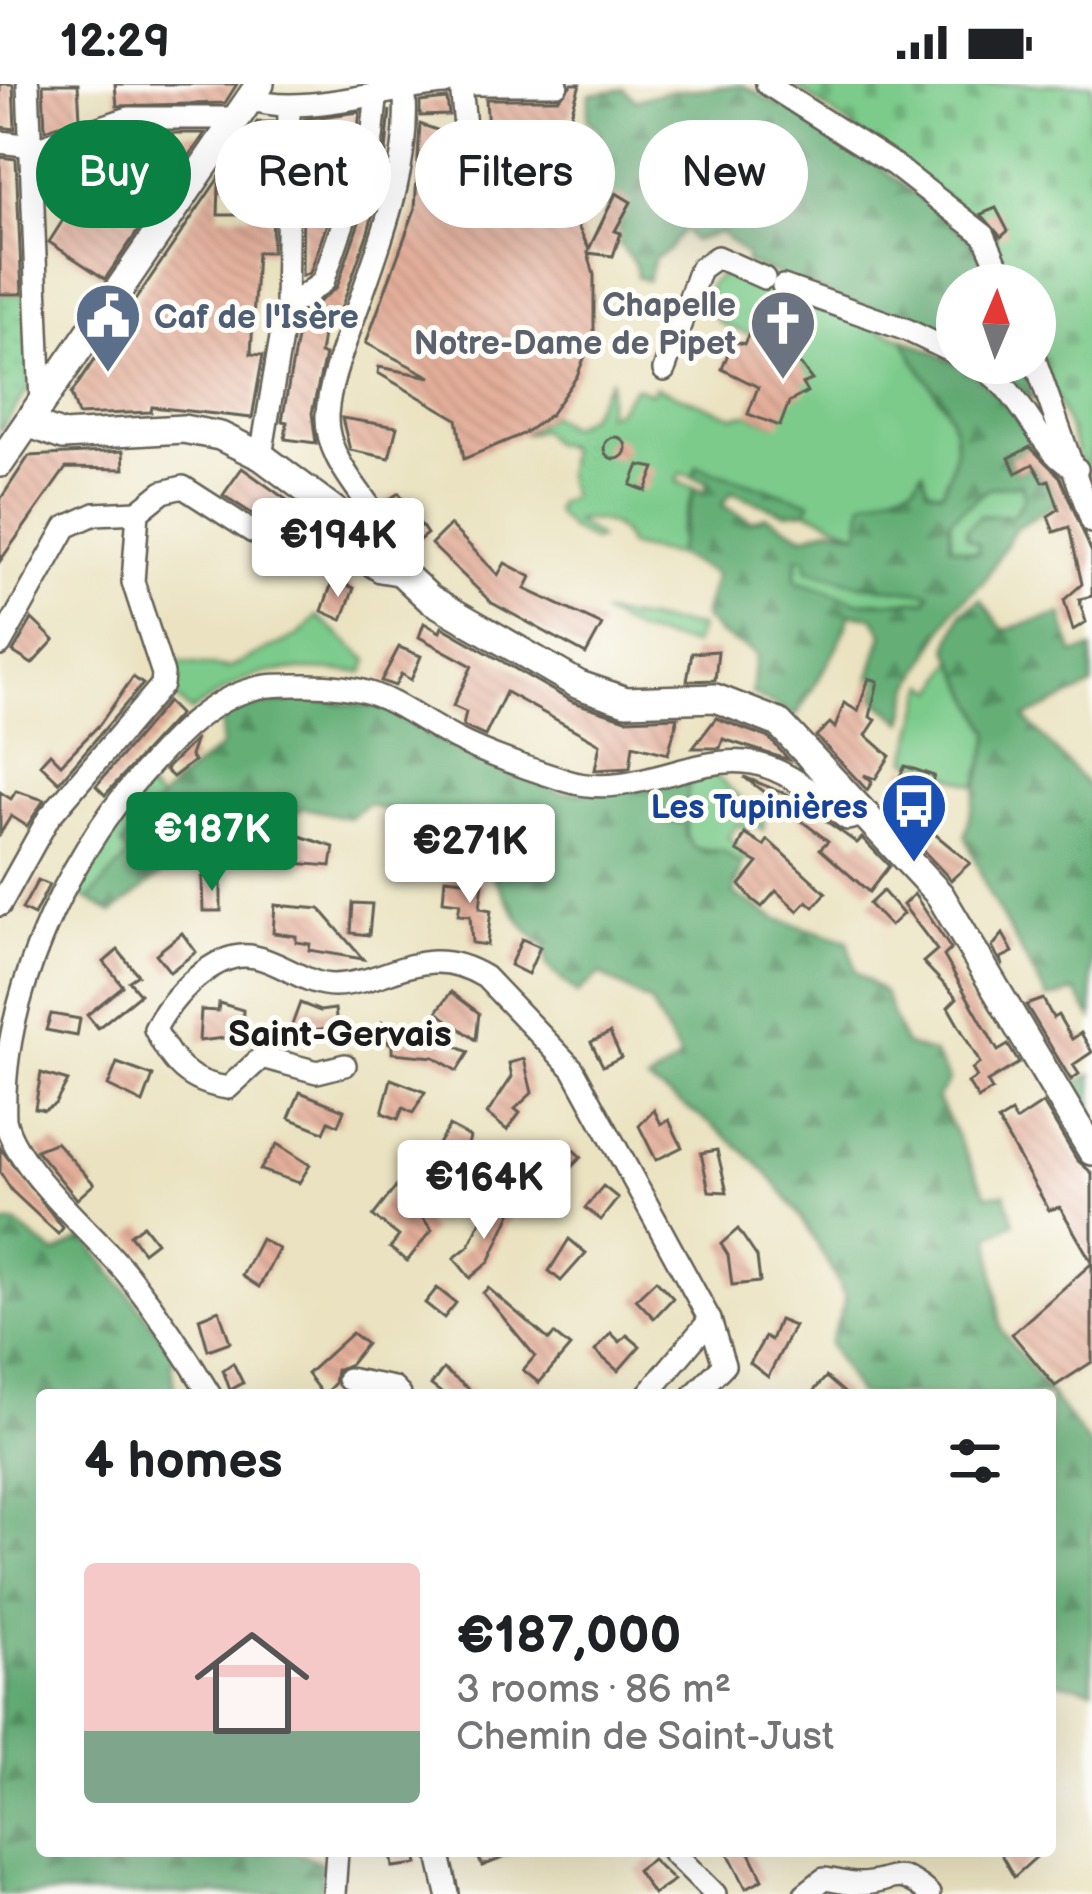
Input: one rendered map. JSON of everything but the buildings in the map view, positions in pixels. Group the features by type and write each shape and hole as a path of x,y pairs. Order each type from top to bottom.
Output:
{"main road":[{"path":"2,457 249,100"},
{"path":"34,413 63,436 200,430 261,456 430,599 612,699 716,698 770,718 868,814 940,895 1092,1151"}],"street":[{"path":"28,84 34,413"},
{"path":"0,142 40,147 130,118 249,100 290,109 404,85 445,84"},
{"path":"466,120 465,84 557,84"},
{"path":"767,84 894,165 984,235 997,264"},
{"path":"0,645 66,527 95,514 138,512 163,492 183,487 253,532 351,552 380,571 400,569 391,540 332,451 327,415 336,367 399,178 409,131 404,85"},
{"path":"286,308 322,282 372,139 377,91"},
{"path":"261,456 286,308 290,109"},
{"path":"664,370 700,269 717,257 936,344"},
{"path":"1005,384 1026,408 1059,463 1077,469"},
{"path":"1044,384 1092,522"},
{"path":"0,905 49,817 162,685 163,674 133,582 138,512"},
{"path":"206,1389 155,1309 27,1162 11,1138 1,1102 7,1033 22,959 66,871 172,740 198,718 253,689 367,689 399,701 480,750 590,786 746,762 797,783 847,819 868,814"},
{"path":"346,1065 317,1072 262,1057 228,1088 202,1085 178,1069 155,1029 165,1008 212,968 235,956 254,956 326,985 355,982 406,964 468,967 498,988 573,1069 710,1320 724,1365 700,1389"},
{"path":"652,1389 710,1320"},
{"path":"348,1379 394,1389"},
{"path":"334,1894 337,1857"},
{"path":"439,1857 448,1894"},
{"path":"678,1857 715,1894"},
{"path":"805,1894 824,1879 860,1884 891,1863 929,1894"}],"green space":[{"path":"784,84 1092,84 1092,491 1052,384 1056,384 1056,264 999,264 956,205 804,92"},
{"path":"743,85 780,106 797,107 848,140 974,243 984,264 936,264 936,335 746,263 746,255 721,233 693,241 684,228 669,250 655,258 647,281 637,277 636,266 618,242 615,120 587,120 590,94 624,89 636,100 664,92"},
{"path":"727,270 904,339 953,425 952,465 942,492 928,489 923,471 914,484 864,502 859,533 807,511 810,503 697,466 693,477 680,473 677,482 695,488 679,532 683,547 676,555 628,546 620,531 599,521 575,521 599,538 593,541 570,529 555,512 557,503 570,497 565,476 568,447 551,443 541,430 523,434 550,415 569,427 588,416 611,378 606,414 616,411 635,387 652,393 655,387 733,416 748,414 775,424 786,394 796,395 805,369 758,351 748,334 721,324 709,310 709,284"},
{"path":"0,294 28,294 29,388 0,431"},
{"path":"904,339 936,354 936,384 985,384 1007,405 1038,443 1009,458 1016,472 1033,465 1043,481 1049,480 1060,501 1015,529 984,581 954,609 912,686 904,722 879,702 869,681 883,633 873,617 850,614 837,648 796,716 752,694 756,654 721,635 703,617 715,574 676,555 695,488 705,491 708,483 693,477 697,466 810,502 807,511 785,513 732,492 722,505 752,521 766,516 804,536 831,527 859,533 863,502 914,484 923,471 928,489 942,492 955,443 947,410","holes":["1021,484 1025,496 1013,515 980,516 966,529 967,537 979,544 977,553 951,546 950,519 989,488","798,557 806,558 808,569 862,585 930,593 927,601 857,602 795,580"]},
{"path":"1014,384 1029,384 1033,400"},
{"path":"1021,484 1026,496 1013,515 980,516 978,553 951,546 950,519 989,488"},
{"path":"798,557 806,557 809,569 862,585 931,592 927,601 857,602 795,580"},
{"path":"981,599 1003,630 1062,614 1073,654 1092,649 1092,686 1025,718 1091,789 1092,1018 1076,992 1048,999 989,894 965,835 991,734 948,648 962,612"},
{"path":"602,614 700,627 694,645 639,633"},
{"path":"317,616 368,660 364,672 290,670 255,676 191,712 166,688 170,661 229,668 300,634"},
{"path":"954,660 991,734 976,786 907,759 927,684 937,691"},
{"path":"296,698 384,707 460,753 562,793 688,781 686,836 694,848 723,851 742,866 734,894 777,919 848,941 856,972 884,993 904,1044 934,1054 949,1080 937,1098 987,1195 1005,1193 1014,1223 990,1236 1001,1330 1046,1389 855,1389 829,1344 846,1299 806,1226 744,1150 648,1082 681,1059 650,1003 600,974 577,994 547,966 545,946 527,930 479,859 435,830 368,804 349,818 304,808 273,825 224,826 112,913 89,900 129,855 122,845 175,783 221,747 222,713"},
{"path":"714,774 764,819 763,830 751,822 746,830 738,824 728,837 746,858 742,866 723,851 694,848 686,836 688,781"},
{"path":"145,787 160,800 122,844 129,855 89,900 67,888"},
{"path":"1092,1074 1092,1138 1064,1090"},
{"path":"15,1223 55,1254 85,1237 178,1357 171,1361 175,1389 36,1389 36,1857 308,1857 321,1862 322,1894 0,1894 0,1225"},
{"path":"1056,1401 1092,1448 1092,1689 1056,1681"}],"place":[{"name":"Caf de l'Isère","path":"108,375"},
{"name":"Chapelle Notre-Dame de Pipet","path":"783,382"},
{"name":"Les Tupinières","path":"914,865"}],"district":[{"name":"Saint-Gervais","path":"340,1033"}]}
